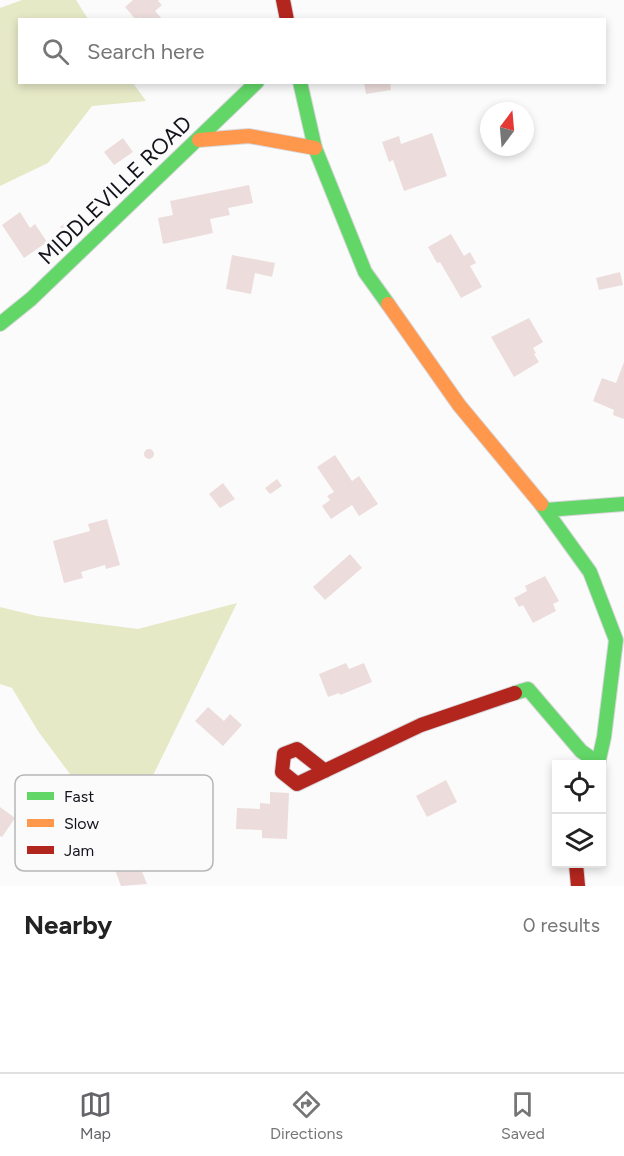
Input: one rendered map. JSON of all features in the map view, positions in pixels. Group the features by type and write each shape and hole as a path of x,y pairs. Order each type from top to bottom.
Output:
{"street":[{"path":"283,0 287,18"},
{"name":"MIDDLEVILLE ROAD","path":"0,324 31,299 199,140 254,84"},
{"path":"300,84 315,148 365,272 459,405 546,510 590,572 616,640 604,737 599,760"},
{"path":"199,140 249,136 315,148"},
{"path":"546,510 624,504"},
{"path":"325,771 421,725 528,689 581,751 593,760"},
{"path":"576,868 578,886"}],"green space":[{"path":"22,0 76,0 87,18 18,18 18,84 134,84 146,101 92,106 48,163 0,186 0,8"},
{"path":"237,603 153,775 71,775 38,731 12,688 0,684 0,607 37,616 138,629"}],"building":[{"path":"133,0 159,0 162,5 155,11 161,18 134,18 125,7"},
{"path":"364,84 390,84 391,90 366,94"},
{"path":"432,133 447,176 404,191 393,160 389,162 382,142 399,136 401,144"},
{"path":"123,138 133,152 114,165 104,152"},
{"path":"249,185 253,203 228,208 230,215 210,219 213,233 163,244 158,218 173,215 170,201"},
{"path":"20,212 30,228 35,224 47,242 24,258 2,225"},
{"path":"69,220 74,226 65,233 60,227"},
{"path":"451,234 464,256 470,252 476,263 470,266 482,287 461,298 440,262 437,263 428,247"},
{"path":"232,255 275,263 272,277 255,273 251,294 226,289"},
{"path":"620,272 623,285 599,290 596,278"},
{"path":"529,318 543,342 533,348 539,362 514,377 491,337"},
{"path":"624,362 624,419 613,415 614,410 593,401 602,378 616,383"},
{"path":"149,449 153,450 153,458 149,459 145,458 144,454 145,450"},
{"path":"335,455 352,481 359,476 378,504 359,516 352,505 331,519 322,506 330,500 327,496 334,492 317,467"},
{"path":"277,479 282,486 270,494 265,488"},
{"path":"223,483 235,499 220,508 209,494"},
{"path":"107,519 120,565 106,569 105,565 81,572 83,578 64,583 53,541 90,531 88,524"},
{"path":"350,554 362,568 325,600 313,587"},
{"path":"545,576 559,601 553,604 556,611 533,623 523,605 519,607 514,598 527,591 525,586"},
{"path":"346,663 349,669 364,663 372,682 340,695 339,693 328,697 319,674"},
{"path":"208,707 224,721 230,714 242,725 223,746 195,721"},
{"path":"446,780 457,802 427,817 416,796"},
{"path":"270,792 289,793 287,839 262,838 262,830 236,829 237,808 260,809 260,803 270,804"},
{"path":"0,807 15,818 2,837 0,836"},
{"path":"115,871 142,871 147,884 121,886"}],"traffic: fast":[{"path":"0,324 31,299 255,84"},
{"path":"300,84 315,148 365,272 388,304"},
{"path":"541,504 590,572 616,640 604,737 599,760"},
{"path":"546,510 624,504"},
{"path":"515,693 528,689 581,751 594,760"}],"traffic: slow":[{"path":"199,140 249,136 315,148"},
{"path":"388,304 459,405 541,504"}],"traffic: jam":[{"path":"283,0 287,18"},
{"path":"325,771 297,749 284,754 282,772 297,784 421,725 515,693"},
{"path":"576,868 578,886"}]}
